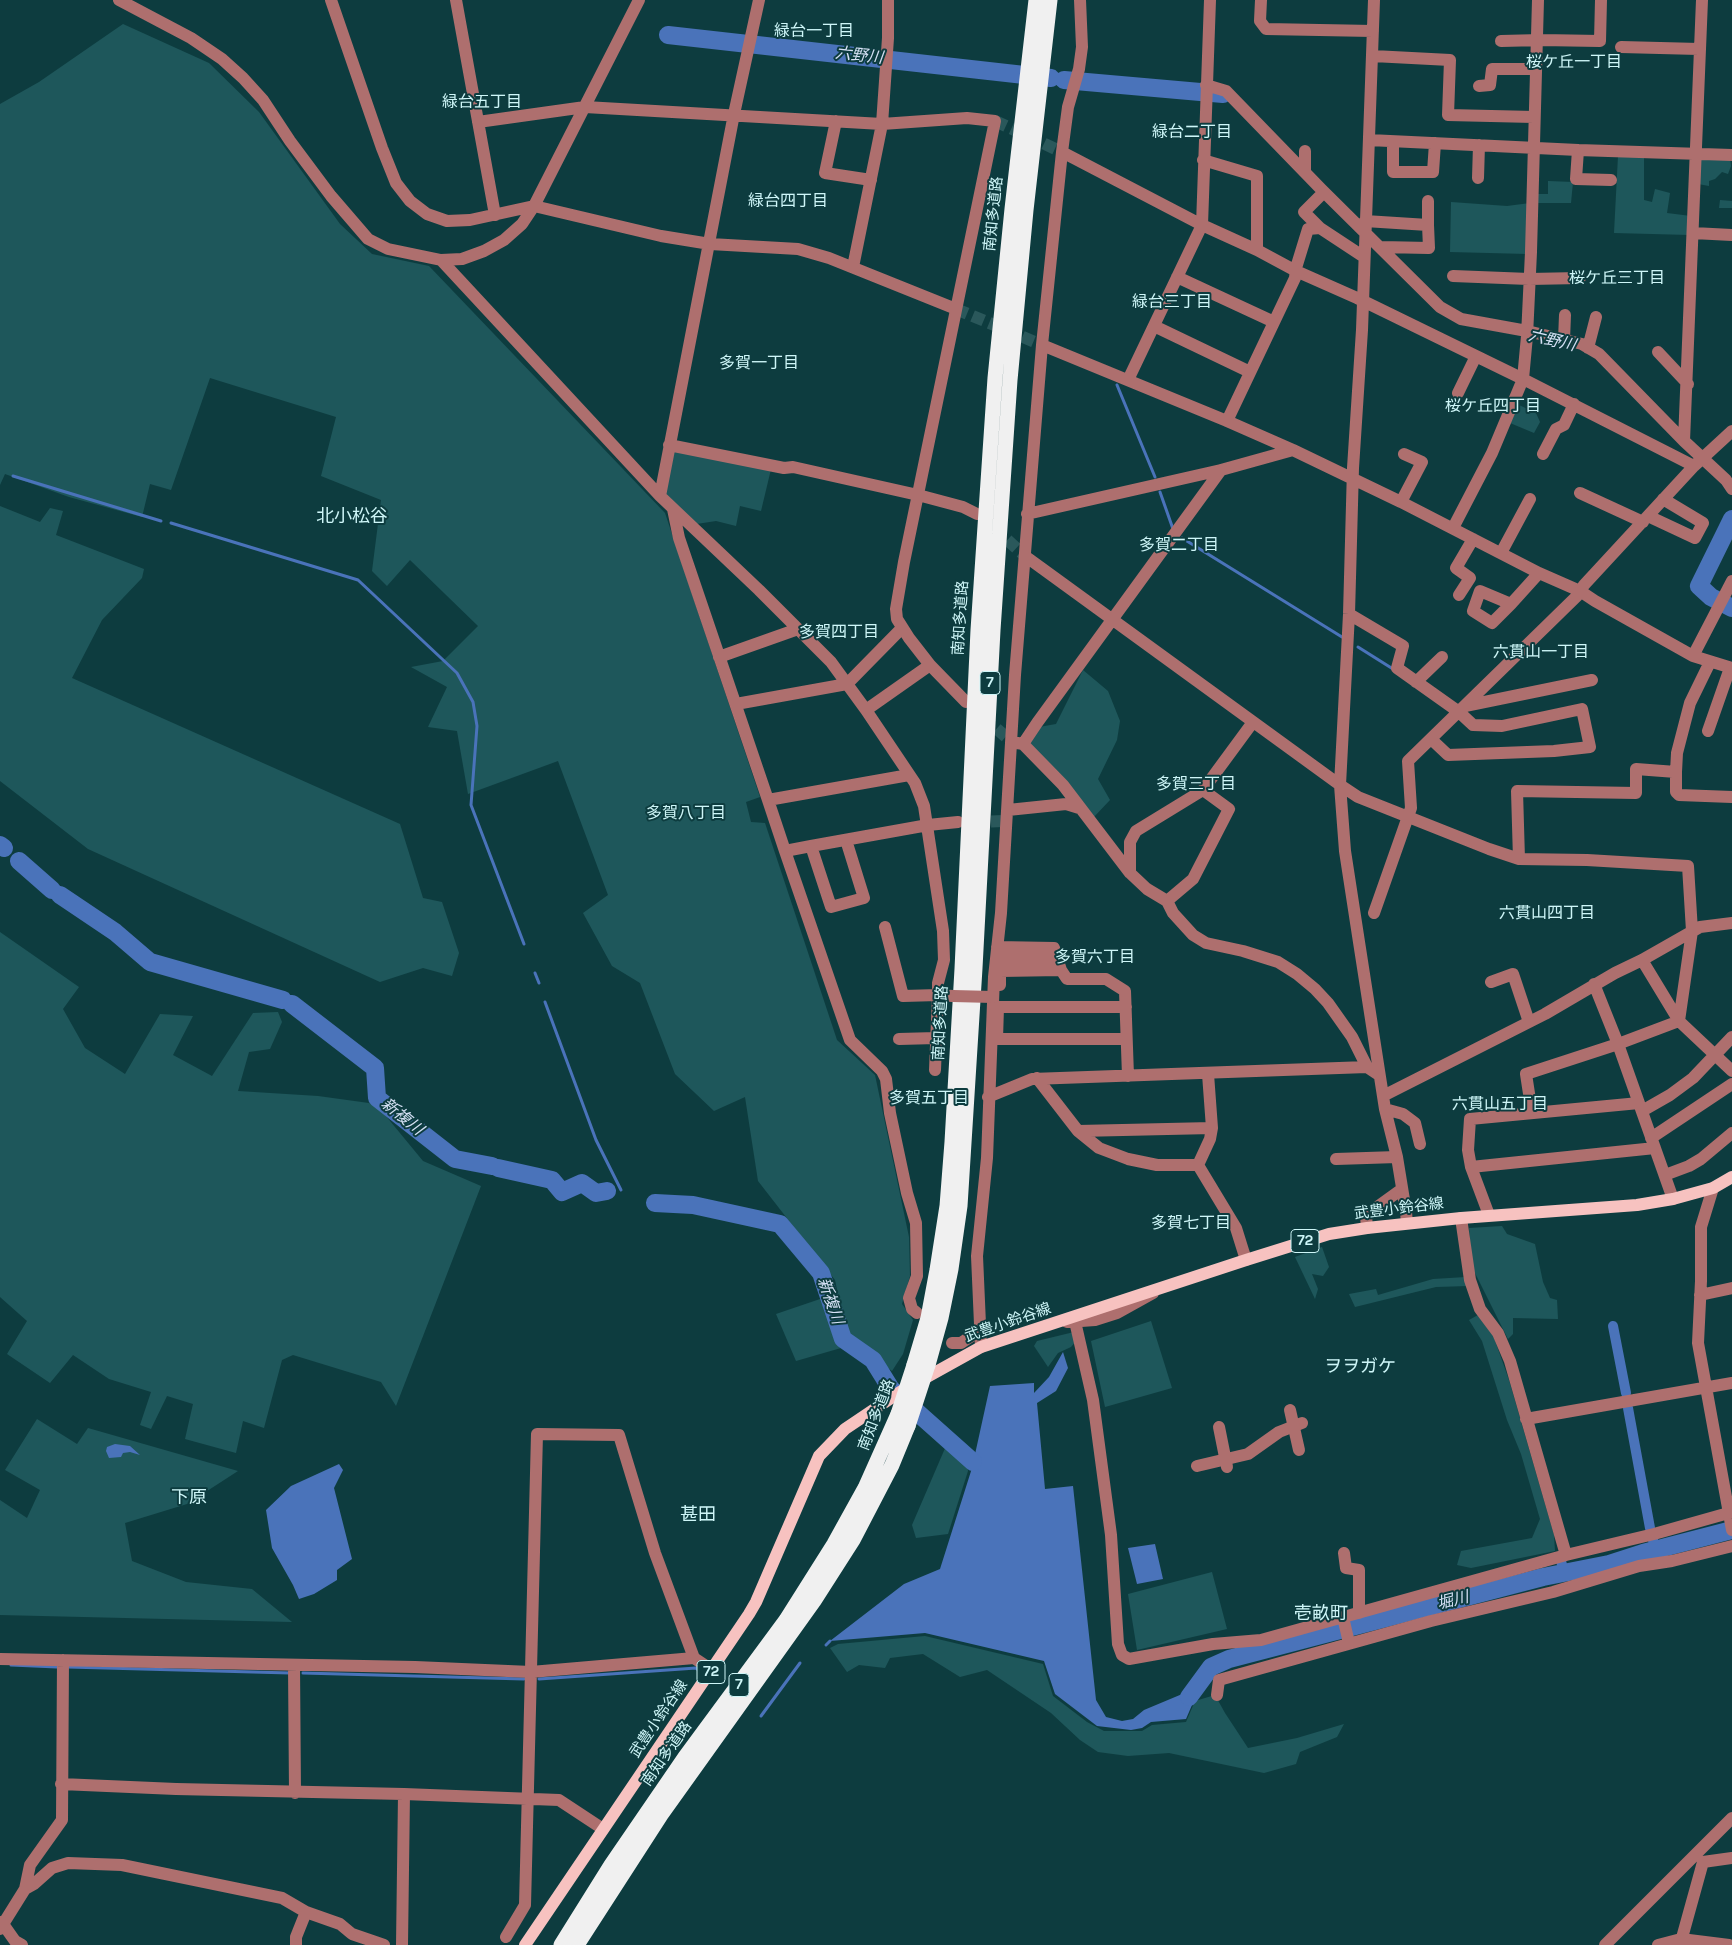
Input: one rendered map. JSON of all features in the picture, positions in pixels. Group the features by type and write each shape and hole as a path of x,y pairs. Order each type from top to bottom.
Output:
{"highway":[{"name":"南知多道路","path":"577,1945 661,1815 814,1601 853,1540 892,1465 908,1426 936,1280 952,1142 978,630 995,387 1012,209 1036,0"},
{"name":"南知多道路","path":"561,1945 611,1864 786,1620 834,1544 865,1488 941,1318 951,1269 960,1206 975,968 992,640 1010,380 1026,210 1050,0"}],"main road":[{"name":"武豊小鈴谷線","path":"525,1945 756,1602 819,1456 845,1430 900,1392 981,1347 1074,1319 1246,1260 1329,1234 1406,1223 1637,1205 1713,1188 1732,1177"}],"street":[{"path":"119,0 191,38 222,59 243,78 263,100 290,141 331,196 368,239 388,249 441,260 462,259 484,252 522,224 534,206 639,0"},
{"path":"330,0 396,183 410,200 427,214 447,221 470,220 534,206 661,236 710,244 798,249 853,267 956,309"},
{"path":"456,0 495,215"},
{"path":"660,496 734,114 759,0"},
{"path":"853,267 882,124 888,38 888,0"},
{"path":"1080,0 1082,47 1079,69 1068,107 1062,152 1027,514 1017,743 1008,810 997,948 997,1039 1126,1039"},
{"path":"1128,380 1202,224 1210,0"},
{"path":"1261,0 1260,21 1266,29 1373,31"},
{"path":"1374,0 1362,330 1353,479 1349,614 1340,785 1347,860 1382,1096 1397,1157 1406,1223"},
{"path":"1452,528 1492,453 1523,379 1527,333 1538,0"},
{"path":"1502,42 1600,42 1601,0"},
{"path":"1684,441 1688,384 1702,0"},
{"path":"1621,47 1699,49"},
{"path":"1372,56 1450,60 1448,115 1534,117"},
{"path":"1479,86 1490,86 1492,69 1535,69"},
{"path":"1206,89 1226,91 1305,172 1323,194 1365,226 1381,248 1440,308 1461,319 1582,344 1599,354 1684,441 1699,461 1732,489"},
{"path":"478,122 585,107 734,114 882,124 967,118 996,121 904,562 896,610 896,619 930,665 966,702"},
{"path":"836,121 825,173 871,180"},
{"path":"1369,140 1732,155"},
{"path":"1393,142 1392,172 1434,172 1435,143"},
{"path":"1478,178 1479,144"},
{"path":"1578,150 1576,179 1611,180"},
{"path":"1304,151 1305,172"},
{"path":"1062,152 1296,271 1319,280 1574,404 1699,461"},
{"path":"1203,160 1256,176 1257,250"},
{"path":"1323,194 1304,212 1320,228 1364,257"},
{"path":"1381,248 1429,248 1428,201"},
{"path":"1365,226 1428,225"},
{"path":"1227,421 1295,278 1308,229 1320,228"},
{"path":"1693,233 1732,234"},
{"path":"441,260 660,496 831,662 915,783 924,806 928,825 943,931 944,960 938,983 935,1070"},
{"path":"1177,276 1274,322"},
{"path":"1453,276 1529,279 1580,278"},
{"path":"1564,340 1566,315"},
{"path":"1588,348 1596,317"},
{"path":"1154,326 1250,372"},
{"path":"1042,345 1227,421 1292,450 1401,502 1539,573 1580,591 1594,601 1693,656 1731,668 1708,731"},
{"path":"1658,352 1688,384"},
{"path":"1458,393 1476,356"},
{"path":"1543,454 1556,429 1564,425 1574,404"},
{"path":"1374,913 1411,808 1408,761 1580,591 1699,461 1732,431"},
{"path":"669,445 784,468 793,467 918,495 963,507 977,514"},
{"path":"1027,514 1221,470 1292,450"},
{"path":"1401,502 1422,462 1404,454"},
{"path":"1017,743 1037,723 1221,470"},
{"path":"1587,493 1645,519 1695,538 1703,523 1663,499"},
{"path":"1501,553 1530,499"},
{"path":"673,509 679,538 850,1040 882,1071 886,1079 890,1112 905,1184 916,1223 916,1276 909,1298 912,1309 917,1313"},
{"path":"1459,595 1470,578 1456,568 1473,539"},
{"path":"1025,556 1340,785 1358,796 1489,850 1519,859 1587,860 1688,866 1692,931 1679,1021"},
{"path":"1511,604 1539,573"},
{"path":"1693,656 1724,603 1732,581"},
{"path":"1349,614 1403,646 1397,668 1416,682 1462,709 1474,726 1502,726 1582,709 1590,747 1554,751 1448,755 1431,739"},
{"path":"736,704 847,684 902,628"},
{"path":"719,657 798,629"},
{"path":"1416,682 1442,657"},
{"path":"1710,662 1690,702 1677,753 1676,792 1679,795 1732,797"},
{"path":"866,710 930,665"},
{"path":"1462,709 1592,680"},
{"path":"1130,873 1130,842 1136,831 1203,790 1253,722"},
{"path":"1017,743 1064,785 1079,808 1130,873 1147,889 1166,901 1182,924 1192,934 1206,943 1278,962 1303,979 1339,1018 1352,1037 1367,1067 1379,1075"},
{"path":"1519,859 1517,791 1636,793 1636,769 1676,772"},
{"path":"768,800 909,775"},
{"path":"1166,901 1193,880 1229,809 1203,790"},
{"path":"1008,810 1066,804 1079,808"},
{"path":"785,851 928,825 958,822"},
{"path":"811,846 831,907 864,898 846,840"},
{"path":"1382,1096 1529,1022 1594,984 1642,960 1700,927 1732,923"},
{"path":"885,927 903,996 938,995 996,1002 1126,1006"},
{"path":"997,948 1054,948 1059,965 1067,979 1106,979 1125,991 1128,1076"},
{"path":"1642,960 1679,1021 1732,1071"},
{"path":"981,1347 977,1256 986,1158 988,1097 1000,971 1059,965"},
{"path":"1491,982 1513,974 1529,1022"},
{"path":"1594,984 1618,1044 1673,1198"},
{"path":"1532,1113 1526,1074 1618,1044 1679,1021"},
{"path":"1489,1216 1471,1167 1468,1150 1470,1119 1532,1113 1640,1107 1670,1095 1693,1078 1732,1037"},
{"path":"899,1039 936,1038"},
{"path":"988,1097 1032,1078 1208,1074 1367,1067"},
{"path":"1198,1165 1210,1139 1212,1128 1208,1074"},
{"path":"1037,1078 1078,1131 1099,1148 1128,1159 1157,1165 1198,1165"},
{"path":"1471,1167 1654,1143 1732,1084"},
{"path":"1385,1109 1403,1114 1415,1123 1420,1144"},
{"path":"1078,1131 1212,1128"},
{"path":"1665,1175 1689,1166 1701,1159 1732,1134"},
{"path":"1336,1159 1397,1157"},
{"path":"1198,1165 1236,1228 1246,1260"},
{"path":"1713,1188 1701,1227 1698,1343 1732,1530"},
{"path":"1367,1228 1366,1215 1402,1189"},
{"path":"1461,1218 1470,1280 1480,1309 1498,1333 1510,1362 1566,1555"},
{"path":"1700,1295 1732,1288"},
{"path":"1074,1319 1094,1400 1111,1535 1118,1644 1122,1654 1129,1659 1212,1644 1261,1640 1566,1555 1654,1534 1730,1512"},
{"path":"952,1343 961,1343 979,1332"},
{"path":"1526,1419 1732,1383"},
{"path":"1290,1410 1299,1450"},
{"path":"1197,1466 1248,1454 1279,1432 1302,1423"},
{"path":"1219,1427 1227,1467"},
{"path":"506,1937 525,1905 537,1434 619,1435 655,1554 694,1658 712,1670"},
{"path":"1217,1695 1219,1680 1349,1643 1553,1592 1639,1566 1672,1561 1732,1546"},
{"path":"1344,1553 1346,1568 1359,1570 1359,1612"},
{"path":"1344,1616 1349,1643"},
{"path":"0,1659 531,1672 694,1658"},
{"path":"22,1945 15,1941 1,1925 25,1889 30,1865 62,1820 63,1660"},
{"path":"294,1665 295,1793"},
{"path":"61,1784 559,1800 604,1829"},
{"path":"402,1945 404,1794"},
{"path":"1605,1945 1732,1818"},
{"path":"1680,1942 1703,1862 1732,1858"},
{"path":"25,1889 34,1884 52,1868 68,1863 122,1865 282,1898 306,1912 340,1924 352,1934 384,1945"},
{"path":"296,1945 296,1937 306,1912"},
{"path":"1658,1945 1680,1942 1729,1945"}],"shaded area":[{"path":"123,24 209,63 259,112 340,224 372,254 429,266 665,513 760,797 746,802 751,822 765,823 837,1040 875,1075 909,1237 910,1276 902,1304 913,1320 903,1354 892,1371 847,1336 835,1280 758,1181 745,1097 714,1111 675,1074 640,983 612,966 583,913 608,895 558,761 468,794 457,731 428,727 447,687 411,667 443,661 478,626 410,560 387,586 372,571 381,500 321,476 336,417 210,378 171,490 150,484 142,517 69,497 5,474 0,485 0,104 39,82"},
{"path":"1618,156 1644,157 1644,200 1652,202 1655,189 1670,193 1667,213 1691,216 1690,235 1614,233"},
{"path":"1730,157 1731,166 1728,174 1722,172 1715,179 1709,181 1709,186 1698,184 1700,158"},
{"path":"1548,181 1573,182 1571,203 1537,203 1537,194 1548,194"},
{"path":"1720,200 1732,201 1732,208 1719,208"},
{"path":"1451,202 1507,206 1530,203 1528,254 1450,252"},
{"path":"1519,405 1536,413 1540,422 1534,433 1510,423"},
{"path":"669,445 772,465 761,511 740,506 736,526 716,521 690,525 660,496"},
{"path":"0,506 40,522 50,508 63,511 56,535 144,569 142,578 102,620 72,678 400,824 423,898 442,902 459,953 452,976 423,968 380,982 88,849 0,781"},
{"path":"1083,670 1108,691 1120,721 1117,740 1098,779 1110,800 1093,818 1063,777 1029,744 1039,727 1056,724"},
{"path":"0,932 79,987 63,1009 85,1048 125,1074 160,1014 193,1016 173,1055 212,1076 253,1013 278,1012 282,1022 270,1049 249,1052 238,1091 318,1096 376,1104 423,1161 481,1186 396,1406 381,1382 293,1355 282,1360 264,1428 243,1421 236,1453 185,1439 193,1404 167,1396 151,1429 140,1425 151,1392 109,1379 73,1355 50,1383 7,1354 27,1321 0,1297"},
{"path":"1502,1226 1507,1234 1535,1244 1543,1282 1550,1298 1557,1300 1558,1319 1513,1318 1513,1334 1508,1339 1472,1267 1469,1228"},
{"path":"1322,1247 1329,1267 1323,1276 1312,1274 1318,1289 1315,1299 1295,1257"},
{"path":"1466,1277 1468,1286 1436,1287 1355,1307 1349,1294 1376,1289 1378,1295 1433,1279"},
{"path":"823,1298 841,1348 796,1361 776,1314"},
{"path":"1478,1315 1493,1335 1509,1380 1554,1535 1555,1551 1471,1568 1457,1565 1461,1551 1532,1538 1540,1519 1521,1454 1507,1420 1482,1341 1469,1320"},
{"path":"1151,1321 1172,1388 1105,1407 1091,1341"},
{"path":"1074,1332 1077,1340 1071,1347 1058,1353 1048,1367 1034,1346 1037,1341"},
{"path":"37,1419 77,1444 88,1428 238,1471 187,1504 125,1523 132,1561 186,1582 252,1589 292,1622 0,1615 0,1500 27,1518 40,1490 5,1470"},
{"path":"946,1446 967,1459 968,1471 948,1534 916,1538 912,1525"},
{"path":"1212,1572 1227,1629 1137,1650 1128,1594"},
{"path":"925,1636 1043,1664 1053,1696 1087,1722 1104,1731 1142,1731 1152,1725 1186,1722 1195,1701 1215,1695 1248,1748 1297,1738 1344,1724 1337,1737 1300,1752 1296,1764 1264,1773 1169,1753 1128,1756 1098,1752 1080,1740 1051,1713 987,1670 960,1677 923,1654 890,1658 885,1668 859,1665 847,1672 830,1648 838,1644"}],"water":[{"path":"1063,1352 1068,1368 1056,1391 1037,1403 1045,1489 1073,1486 1096,1700 1106,1717 1122,1721 1133,1719 1144,1710 1187,1692 1192,1705 1186,1719 1151,1722 1142,1728 1131,1730 1097,1726 1055,1694 1044,1661 925,1633 830,1641 904,1584 940,1569 972,1468 990,1386 1034,1383 1034,1393 1049,1377"},
{"path":"115,1444 130,1446 140,1455 130,1452 123,1453 121,1457 109,1458 106,1451 107,1447"},
{"path":"339,1464 343,1470 334,1488 352,1559 337,1570 337,1580 314,1594 299,1599 272,1548 266,1510 291,1486"},
{"path":"1155,1544 1163,1579 1137,1584 1128,1548"}],"waterway":[{"name":"六野川","path":"668,35 1051,78"},
{"name":"六野川","path":"1064,80 1223,94"},
{"path":"1117,385 1155,477"},
{"path":"13,476 161,521"},
{"path":"1160,492 1173,529"},
{"name":"六野川","path":"1732,519 1699,586 1711,597 1732,608"},
{"path":"171,523 358,580 457,673 473,702 477,726 471,805 524,944"},
{"path":"1182,538 1342,637"},
{"path":"1358,647 1393,669"},
{"name":"新複川","path":"0,845 4,848"},
{"name":"新複川","path":"19,861 52,890"},
{"name":"新複川","path":"60,895 115,932 150,962 283,1000"},
{"path":"535,973 539,983"},
{"path":"545,1002 596,1140 621,1190"},
{"name":"新複川","path":"292,1004 375,1068 377,1098 455,1159 492,1166"},
{"name":"新複川","path":"498,1168 552,1180 562,1192 582,1183 596,1193 607,1191"},
{"name":"新複川","path":"655,1203 693,1205 780,1224 821,1273 843,1339 873,1360 891,1389 973,1462"},
{"path":"1613,1326 1626,1393"},
{"path":"1628,1408 1650,1528"},
{"name":"堀川","path":"1189,1697 1211,1667 1229,1659 1543,1577 1609,1564 1643,1553 1732,1530"},
{"path":"1653,1540 1656,1550"},
{"path":"1561,1561 1564,1572"},
{"path":"826,1645 830,1641"},
{"path":"761,1716 800,1663"},
{"path":"11,1665 57,1667"},
{"path":"68,1667 290,1673"},
{"path":"539,1679 696,1668 701,1672"},
{"path":"303,1673 524,1679"}],"tunnel":[{"path":"995,121 1062,152"},
{"path":"956,309 1042,345"},
{"path":"994,528 1025,556"},
{"path":"983,717 1012,742"},
{"path":"973,822 1006,821"}],"district":[{"name":"緑台一丁目","path":"814,32"},
{"name":"桜ケ丘一丁目","path":"1574,63"},
{"name":"緑台五丁目","path":"482,103"},
{"name":"緑台二丁目","path":"1192,133"},
{"name":"緑台四丁目","path":"788,202"},
{"name":"桜ケ丘三丁目","path":"1617,279"},
{"name":"緑台三丁目","path":"1172,303"},
{"name":"多賀一丁目","path":"759,364"},
{"name":"桜ケ丘四丁目","path":"1493,407"},
{"name":"北小松谷","path":"352,517"},
{"name":"多賀二丁目","path":"1179,546"},
{"name":"多賀四丁目","path":"839,633"},
{"name":"六貫山一丁目","path":"1541,653"},
{"name":"多賀三丁目","path":"1196,785"},
{"name":"多賀八丁目","path":"686,814"},
{"name":"六貫山四丁目","path":"1547,914"},
{"name":"多賀六丁目","path":"1095,958"},
{"name":"多賀五丁目","path":"929,1099"},
{"name":"六貫山五丁目","path":"1500,1105"},
{"name":"多賀七丁目","path":"1191,1224"},
{"name":"ヲヲガケ","path":"1360,1367"},
{"name":"下原","path":"189,1498"},
{"name":"甚田","path":"698,1515"},
{"name":"壱畝町","path":"1321,1614"}]}
